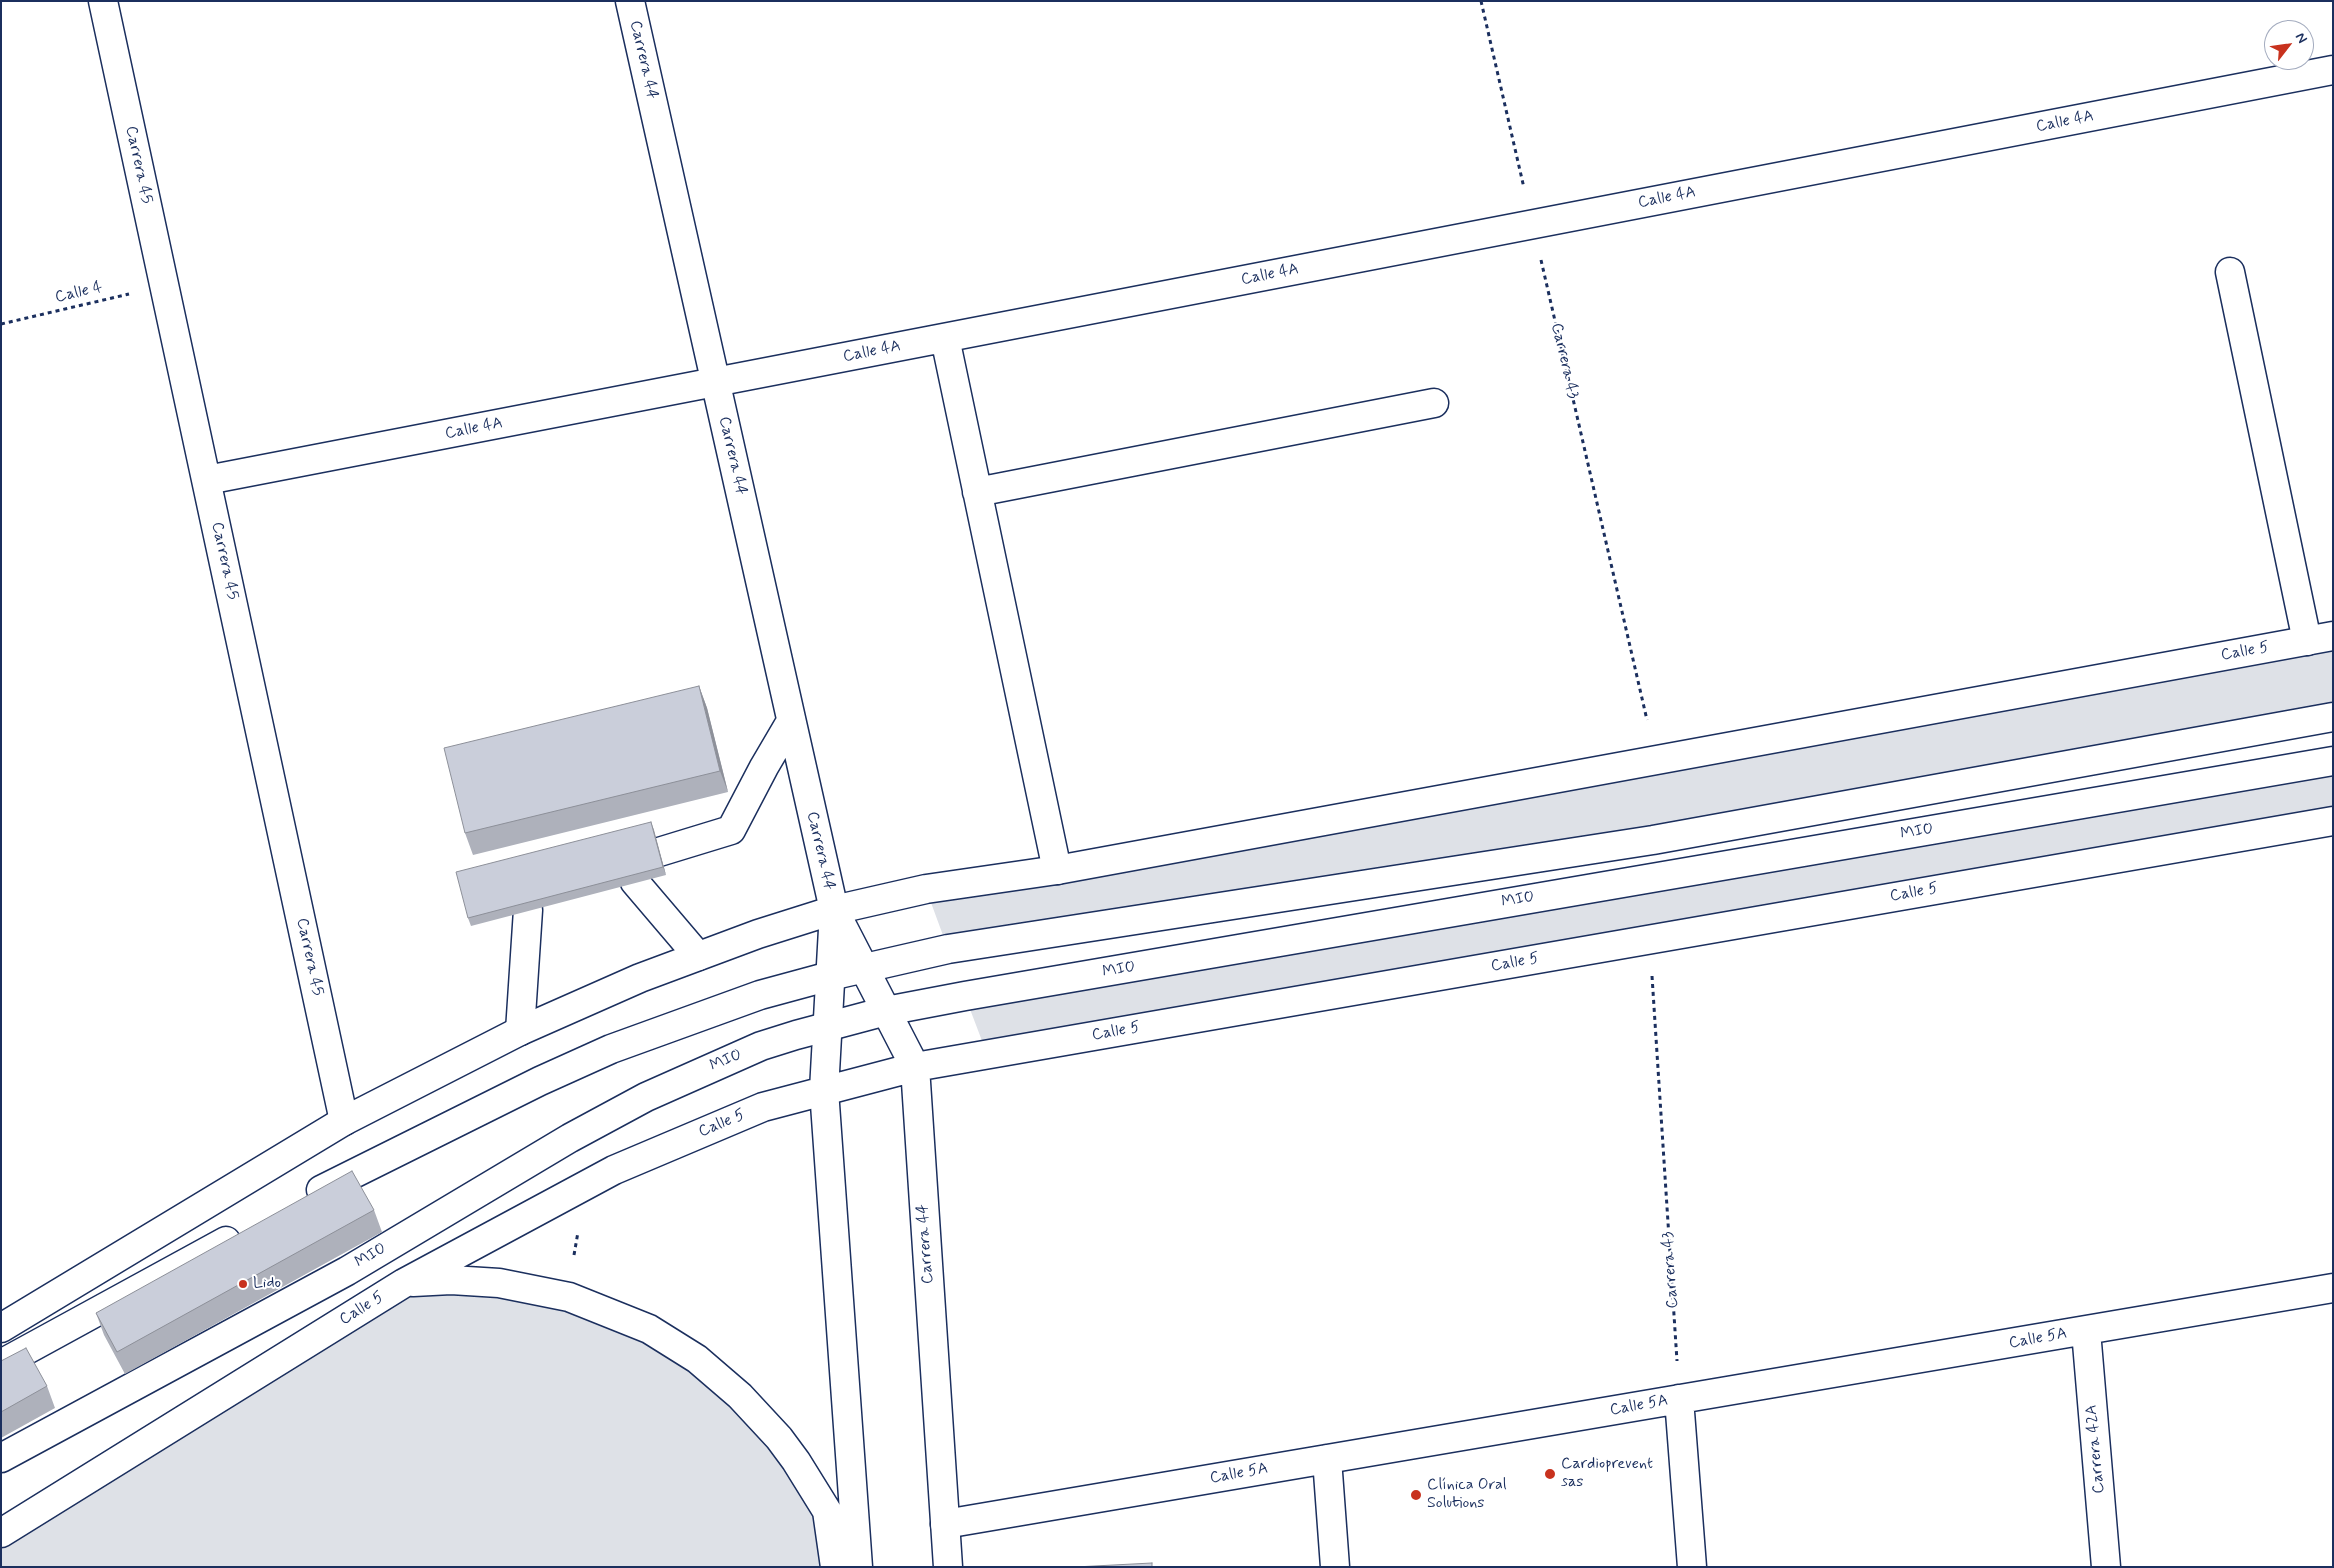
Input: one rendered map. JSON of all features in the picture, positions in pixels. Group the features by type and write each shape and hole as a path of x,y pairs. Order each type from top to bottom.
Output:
{"main road":[{"name":"Carrera 45","path":"103,1 344,1121"},
{"name":"Carrera 44","path":"630,1 790,721 834,910 915,1067 948,1567"},
{"name":"Calle 4A","path":"207,480 2333,70"},
{"path":"2230,272 2320,638"},
{"path":"945,338 1057,870"},
{"path":"977,492 1434,402"},
{"name":"Calle 5","path":"1,1328 344,1121 520,1031 640,978 698,956 834,910 950,885 1057,870 2320,638"},
{"path":"297,1203 540,1080 611,1048 760,995 863,968 948,949 1653,840 2333,717"},
{"path":"659,852 732,830 790,721"},
{"name":"MIO","path":"1,1458 347,1271 562,1143 646,1097 761,1046 886,1011 2333,761"},
{"name":"Calle 5","path":"1,1533 404,1283 614,1170 762,1107 915,1067 2333,821"},
{"path":"635,882 698,956"},
{"path":"520,1031 528,910"},
{"name":"Carrera 44","path":"834,910 824,1090 858,1567"},
{"path":"1,1364 245,1231"},
{"path":"404,1283 451,1280 475,1281 522,1286 569,1297 649,1329 689,1354 740,1396 780,1438 796,1461 827,1511 835,1567"},
{"name":"Calle 5A","path":"945,1524 2333,1288"},
{"name":"Carrera 42A","path":"2086,1331 2106,1567"},
{"path":"1679,1399 1692,1567"},
{"path":"1327,1459 1335,1567"}],"path":[{"name":"Carrera 43","path":"1482,1 1647,720"},
{"name":"Calle 4","path":"1,324 163,286"},
{"name":"Carrera 43","path":"1652,974 1679,1399"}],"shaded area":[{"path":"2333,636 2333,717 948,949 926,889"},
{"path":"2333,761 2333,821 987,1054 965,996"},
{"path":"451,1280 649,1329 796,1461 835,1567 1,1567 1,1533 404,1283"}],"building":[{"path":"699,686 720,771 465,833 444,748"},
{"path":"651,822 663,867 468,918 456,872"},
{"path":"352,1171 374,1210 117,1352 96,1313"},
{"path":"26,1348 47,1386 1,1412 1,1361"},
{"path":"1152,1563 1152,1567 1075,1567"}],"place":[{"name":"Lido","path":"243,1284"},
{"name":"Cardioprevent sas","path":"1550,1474"},
{"name":"Clínica Oral Solutions","path":"1416,1495"}]}
